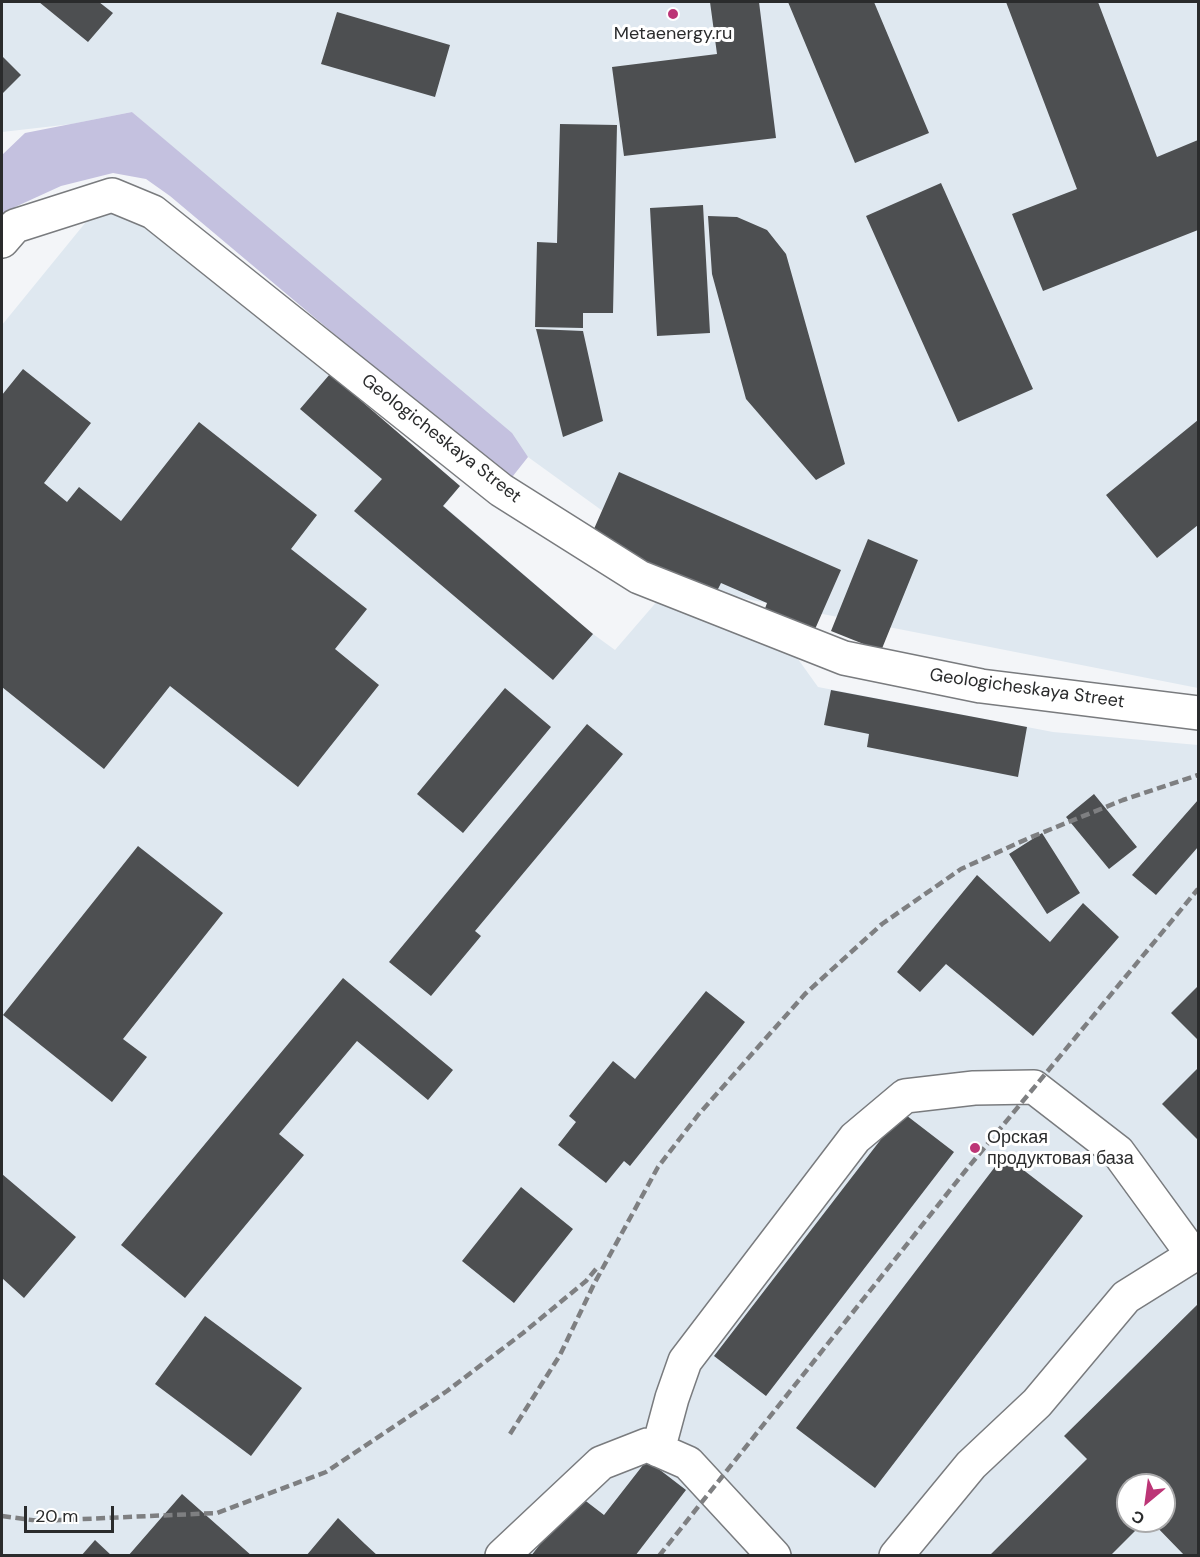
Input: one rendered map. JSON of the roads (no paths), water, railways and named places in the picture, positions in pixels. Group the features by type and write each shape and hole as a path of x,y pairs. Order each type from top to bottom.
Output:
{"street":[{"name":"Geologicheskaya Street","path":"2,241 15,226 112,195 153,212 501,490 639,577 843,657 981,686 1198,712"},
{"path":"657,1450 685,1361 855,1138 904,1096 974,1088 1034,1088 1118,1152 1196,1254 1126,1297 1038,1403 971,1465 896,1556"},
{"path":"502,1556 602,1463 647,1445 688,1463 774,1556"}],"railway":[{"path":"510,1434 560,1355 594,1284 658,1167 698,1115 805,994 882,924 961,869 1029,838 1123,800 1198,775"},
{"path":"659,1556 966,1170 1198,889"},
{"path":"2,1516 39,1521 217,1513 326,1472 447,1391 523,1333 586,1281 596,1269"}],"place":[{"name":"Metaenergy.ru","path":"673,14"},
{"name":"Орская продуктовая база","path":"975,1148"}]}
